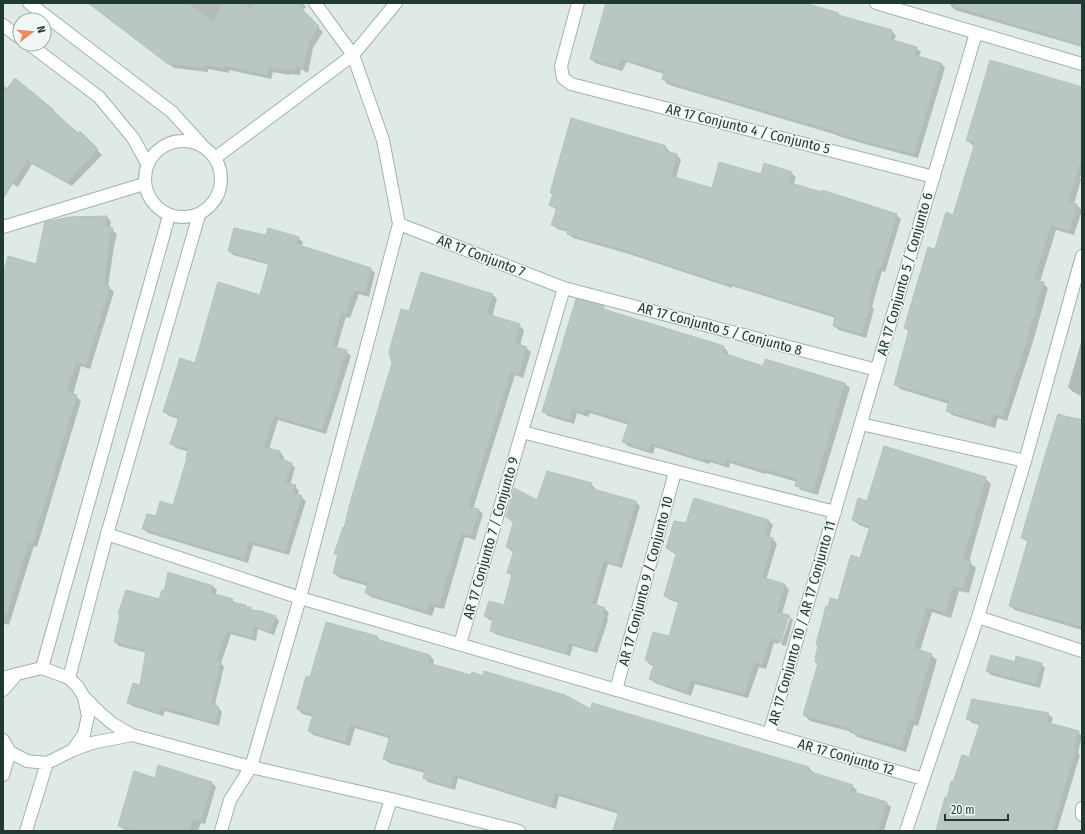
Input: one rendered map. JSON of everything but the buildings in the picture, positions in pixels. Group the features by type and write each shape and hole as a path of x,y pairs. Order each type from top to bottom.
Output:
{"street":[{"path":"29,3 172,112 215,158 220,170 221,184 218,197 210,207 199,215 184,218 169,216 157,208 148,197 144,184 147,163 157,150 170,142 186,141 202,145"},
{"path":"221,831 230,800 251,767 300,598 398,224 383,140 353,55 315,3"},
{"path":"215,158 353,55 396,3"},
{"name":"AR 17 Conjunto 4 / Conjunto 5","path":"578,3 561,66 563,78 571,84 934,177"},
{"path":"876,3 1082,64"},
{"path":"3,25 12,32"},
{"name":"AR 17 Conjunto 5 / Conjunto 6","path":"861,424 976,33"},
{"path":"40,52 99,97 133,138 147,163"},
{"path":"3,227 144,184"},
{"path":"69,678 107,534 199,215"},
{"path":"42,668 169,216"},
{"name":"AR 17 Conjunto 7","path":"398,224 564,288"},
{"path":"906,831 978,617 1025,461 1082,256"},
{"name":"AR 17 Conjunto 5 / Conjunto 8","path":"564,288 877,370"},
{"name":"AR 17 Conjunto 7 / Conjunto 9","path":"460,644 564,288"},
{"path":"861,424 1025,461"},
{"name":"AR 17 Conjunto 10 / AR 17 Conjunto 11","path":"769,734 861,424"},
{"path":"522,432 834,512"},
{"name":"AR 17 Conjunto 9 / Conjunto 10","path":"616,690 675,472"},
{"name":"AR 17 Conjunto 12","path":"107,534 300,598 923,779"},
{"path":"978,617 1082,651"},
{"path":"3,678 42,668 69,678 78,686 84,697 100,713 113,724 132,735 251,767 391,799 519,831"},
{"path":"3,690 17,674"},
{"path":"73,750 84,734 88,716 84,697"},
{"path":"3,740 10,752 28,762 47,763 73,750 92,743 132,735"},
{"path":"3,775 10,752"},
{"path":"26,831 47,763"},
{"path":"381,831 391,799"},
{"path":"1082,808 1082,815"}]}
